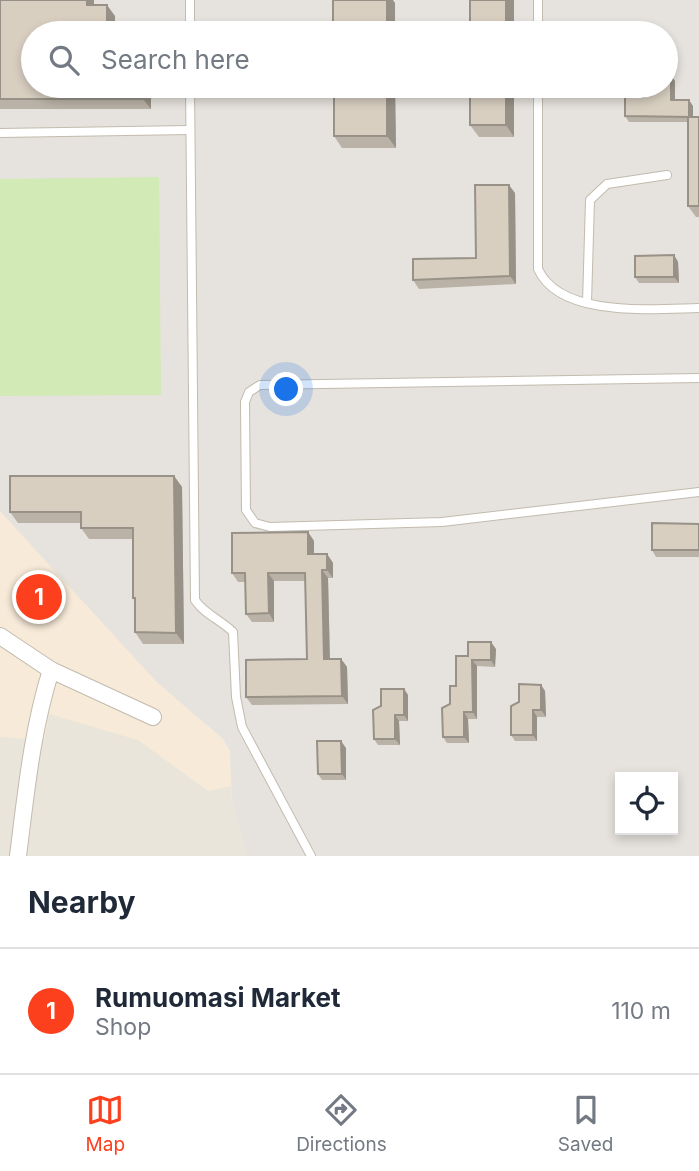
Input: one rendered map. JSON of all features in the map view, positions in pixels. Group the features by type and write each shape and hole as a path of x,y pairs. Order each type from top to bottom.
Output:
{"street":[{"path":"0,636 51,670 153,717"},
{"path":"18,856 31,756 41,703 51,670"}],"lane":[{"path":"190,0 190,21"},
{"path":"538,0 538,21"},
{"path":"190,98 195,600 201,610 224,622 233,632 236,697 242,727 311,856"},
{"path":"538,98 538,269 544,282 556,291 587,303 641,309 699,308"},
{"path":"0,133 190,130"},
{"path":"587,303 590,200 607,184 667,175"},
{"path":"699,378 260,385 249,392 245,402 246,510 255,523 270,527 442,522 699,492"}],"shaded area":[{"path":"0,0 699,0 699,856 247,856 232,802 230,751 223,739 157,682 0,511"},
{"path":"0,511 230,751 232,802 247,856 0,856"},
{"path":"0,511 157,682 223,739 230,751 231,786 208,791 138,740 49,714 44,740 0,737"}],"green space":[{"path":"159,177 161,395 0,396 0,179"}],"building":[{"path":"0,0 87,0 87,5 107,5 107,21 21,21 21,98 143,98 143,99 0,99"},
{"path":"333,0 387,0 387,21 333,21"},
{"path":"470,0 506,0 506,21 470,21"},
{"path":"334,98 387,98 387,136 334,136"},
{"path":"470,98 506,98 506,125 470,125"},
{"path":"625,98 689,100 689,117 625,116"},
{"path":"688,117 699,117 699,206 688,206"},
{"path":"475,185 509,185 510,276 413,280 413,259 476,258"},
{"path":"674,255 674,277 635,277 635,256"},
{"path":"10,476 174,476 176,633 135,632 133,528 81,528 81,512 10,512"},
{"path":"652,523 699,524 699,550 652,550"},
{"path":"308,532 308,554 327,554 327,570 322,570 324,659 341,659 342,696 246,697 246,660 307,659 305,573 268,573 269,613 246,614 245,573 232,573 232,533"},
{"path":"468,642 491,642 491,660 472,660 473,712 464,712 464,737 443,737 442,708 450,704 450,686 456,686 456,656 468,656"},
{"path":"519,684 541,685 541,710 533,710 533,735 511,735 511,706 519,702"},
{"path":"381,689 404,689 404,715 395,715 395,739 374,739 373,710 381,706"},
{"path":"317,741 341,741 342,774 318,774"}],"place":[{"name":"Rumuomasi Market","path":"39,597"}]}
